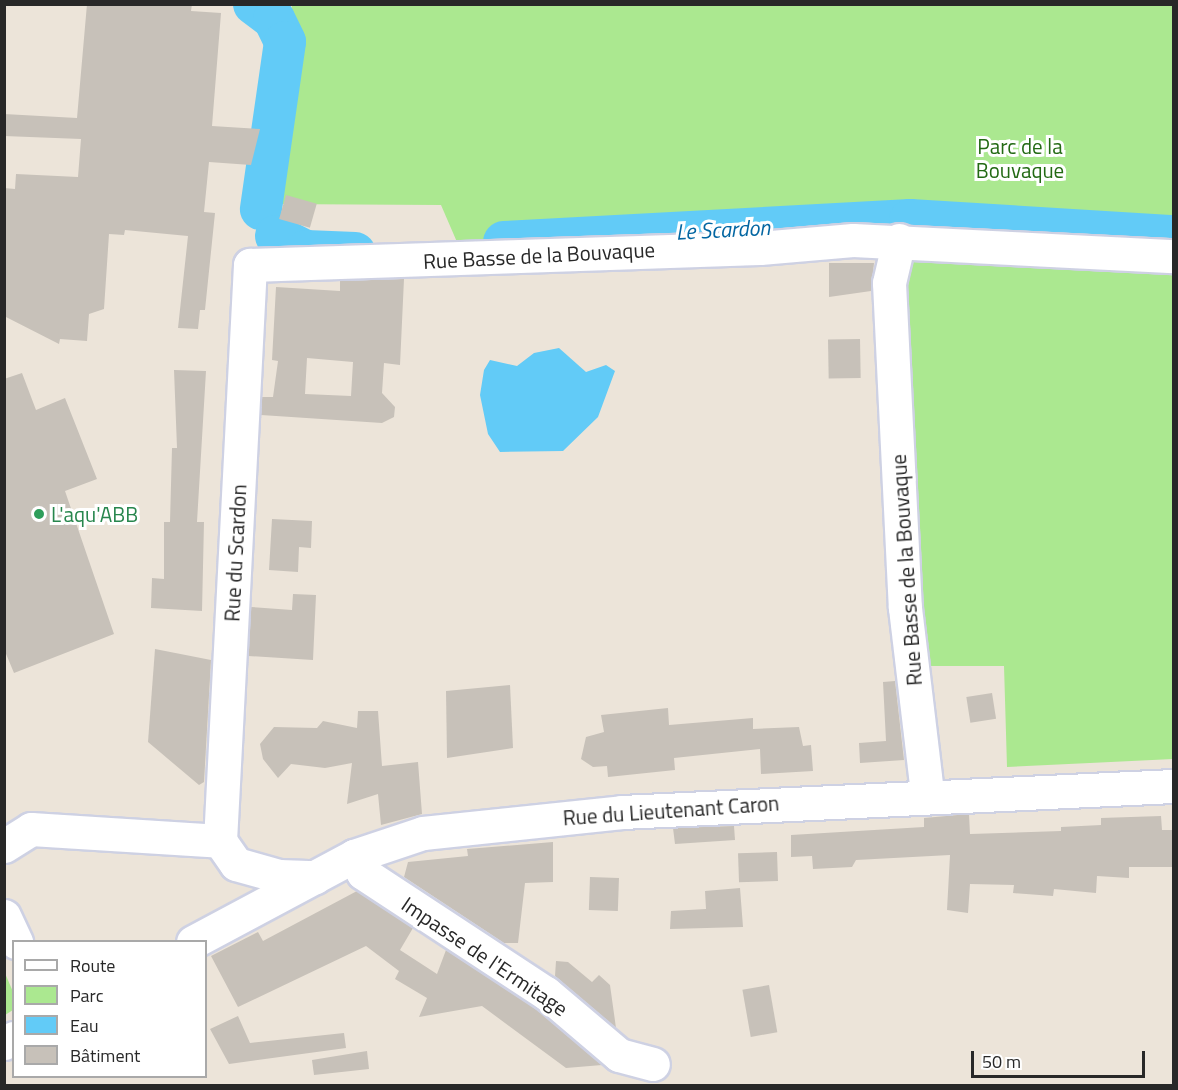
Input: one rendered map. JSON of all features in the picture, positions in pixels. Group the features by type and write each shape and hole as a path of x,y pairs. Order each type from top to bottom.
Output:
{"street":[{"name":"Rue Basse de la Bouvaque","path":"899,240 889,283 902,538 927,793"},
{"name":"Rue Basse de la Bouvaque","path":"249,265 899,240 1173,256"},
{"name":"Rue du Scardon","path":"239,917 242,890 228,853 249,265"},
{"name":"Rue du Lieutenant Caron","path":"197,940 354,856 434,832 622,812 927,793 1173,786"},
{"path":"4,846 31,829 228,853 279,876 316,877"},
{"name":"Impasse de l'Ermitage","path":"354,856 363,873 546,993 619,1054 653,1064"},
{"path":"4,916 15,940"}],"green space":[{"name":"Parc de la Bouvaque","path":"292,5 1173,5 1173,759 1007,767 1004,666 922,666 885,233 460,249 441,205 271,204"},
{"path":"4,971 12,989 12,1011 5,1015"}],"water":[{"path":"559,348 586,372 606,365 615,371 598,417 563,451 500,452 488,434 480,395 484,370 490,360 517,366 534,353"}],"building":[{"path":"87,4 192,4 191,11 221,13 212,126 260,129 251,165 209,162 204,212 215,213 205,310 200,310 198,329 178,328 188,236 125,230 124,235 109,234 104,309 89,314 87,341 60,339 59,344 4,316 4,188 15,189 16,174 78,177 81,139 4,136 4,114 77,118"},
{"path":"286,195 317,204 310,228 279,219"},
{"path":"829,263 874,263 871,291 829,297"},
{"path":"404,279 400,365 384,363 382,393 395,407 394,417 382,423 261,415 262,397 273,397 278,361 272,360 276,287 340,291 340,281","holes":["307,358 353,362 351,396 305,394"]},
{"path":"860,339 861,378 829,379 828,340"},
{"path":"174,370 206,371 197,522 204,522 202,611 151,608 152,578 164,579 164,522 170,522 172,448 177,448"},
{"name":"L'aqu'ABB","path":"22,373 36,410 65,398 97,479 65,491 114,634 14,673 4,649 4,379"},
{"path":"272,519 312,521 311,548 299,547 298,572 269,570"},
{"path":"293,594 316,595 313,660 248,656 251,607 292,610"},
{"path":"155,649 211,660 204,782 199,785 148,742"},
{"path":"895,681 904,760 860,763 859,743 886,741 883,682"},
{"path":"510,685 513,748 447,758 446,691"},
{"path":"992,693 996,719 970,723 966,697"},
{"path":"668,708 669,725 753,718 753,729 799,727 803,746 811,745 813,771 761,774 760,749 674,758 675,770 608,777 607,766 593,767 581,759 586,737 604,732 601,715"},
{"path":"358,711 378,711 382,766 418,762 422,814 381,825 378,794 347,804 352,763 325,768 291,764 278,778 263,759 260,744 274,727 317,728 323,721 357,728"},
{"path":"969,814 970,834 1061,831 1061,827 1101,825 1101,818 1161,816 1162,830 1173,830 1173,867 1129,867 1129,878 1097,876 1096,893 1054,889 1053,896 1013,893 1014,885 970,884 968,913 947,910 950,855 856,860 852,867 813,869 812,856 791,857 791,835 924,827 924,818"},
{"path":"734,826 735,840 675,844 673,828"},
{"path":"553,842 553,882 525,883 518,943 504,943 404,877 408,862 468,856 467,849"},
{"path":"777,852 778,881 739,882 738,853"},
{"path":"590,877 619,878 618,911 589,910"},
{"path":"740,888 743,927 670,929 671,911 706,909 705,891"},
{"path":"357,891 413,928 400,950 437,974 446,950 535,1008 602,1065 566,1068 482,1006 419,1017 427,998 395,979 399,971 366,946 238,1007 211,956 258,932 263,941"},
{"path":"556,961 568,962 592,982 599,975 610,985 616,1028 555,976"},
{"path":"769,985 777,1032 751,1037 742,990"},
{"path":"238,1016 250,1043 344,1033 346,1048 229,1064 210,1029"},
{"path":"367,1051 369,1069 314,1075 312,1060"}],"waterway":[{"name":"Le Scardon","path":"254,4 274,19 285,42 261,209"},
{"name":"Le Scardon","path":"504,242 910,220 1174,236"},
{"name":"Le Scardon","path":"276,236 306,251 355,253"}],"place":[{"name":"L'aqu'ABB","path":"39,514"}]}
